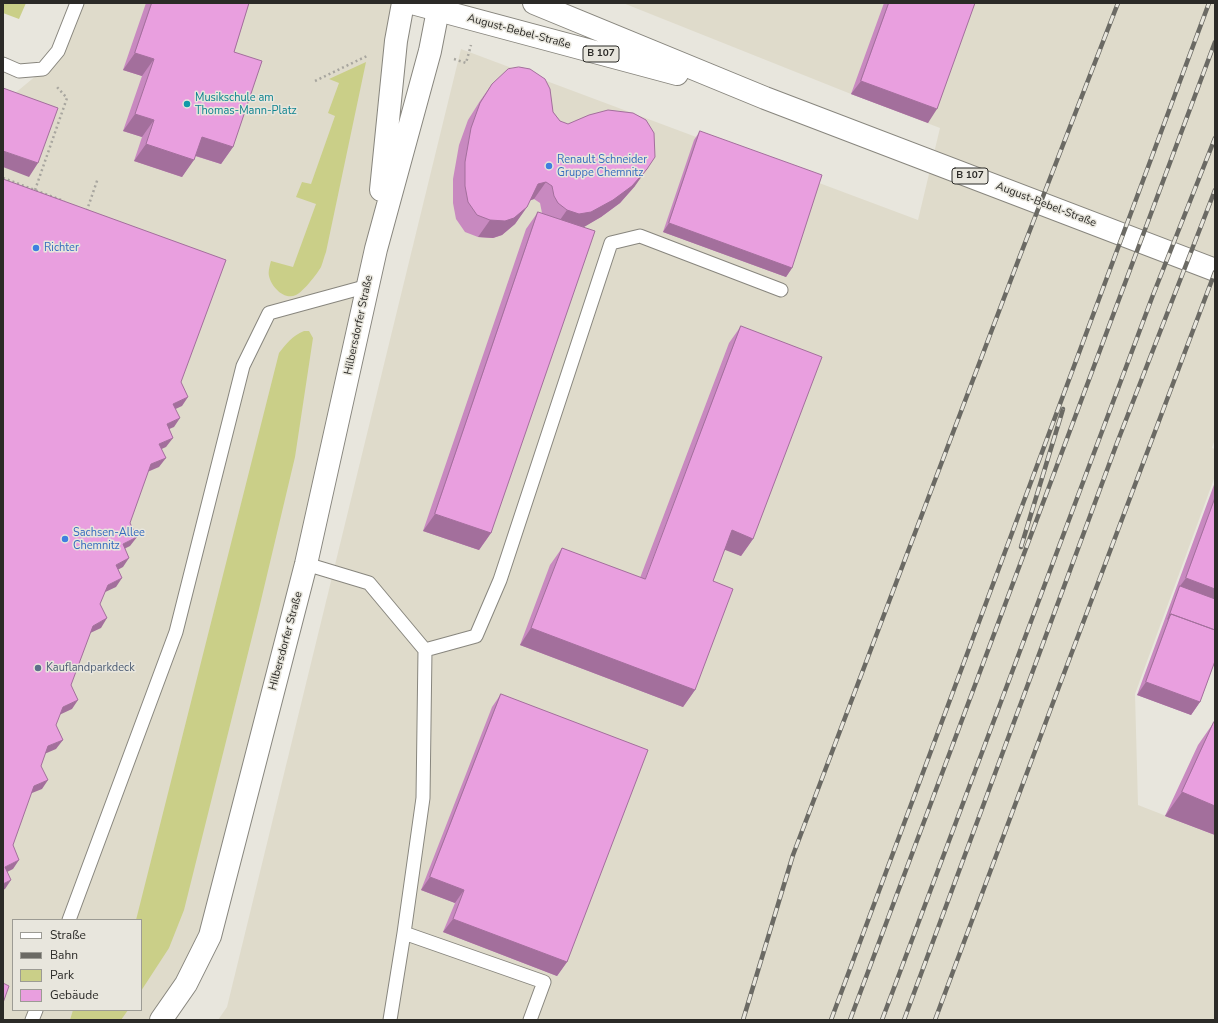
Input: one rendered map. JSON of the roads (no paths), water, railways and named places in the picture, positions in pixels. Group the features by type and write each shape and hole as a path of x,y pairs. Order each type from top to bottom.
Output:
{"street":[{"name":"Hilbersdorfer Straße","path":"376,249 396,41 403,3"},
{"name":"August-Bebel-Straße","path":"412,3 437,7 765,98"},
{"name":"August-Bebel-Straße","path":"534,3 765,98 1215,270"},
{"name":"Hilbersdorfer Straße","path":"161,1020 186,984 210,936 306,564 376,249 430,52 437,7"}],"lane":[{"path":"3,64 20,71 43,69 58,51 76,3"},
{"path":"425,650 476,636 500,580 611,243 640,236 782,290"},
{"path":"69,919 176,632 243,366 269,312 368,286"},
{"path":"306,564 369,583 425,650 423,798 390,1020"},
{"path":"404,933 544,982 530,1020"}],"railway":[{"path":"743,1020 793,855 1018,261 1118,3"},
{"path":"831,1020 1209,3"},
{"path":"850,1020 1215,42"},
{"path":"882,1020 1153,295 1215,138"},
{"path":"904,1020 1117,443 1215,190"},
{"path":"935,1020 1215,272"},
{"path":"1021,547 1063,409"}],"place":[{"name":"Musikschule am Thomas-Mann-Platz","path":"187,104"},
{"name":"Renault Schneider Gruppe Chemnitz","path":"549,166"},
{"name":"Richter","path":"36,248"},
{"name":"Sachsen-Allee Chemnitz","path":"65,539"},
{"name":"Kauflandparkdeck","path":"38,668"}]}
